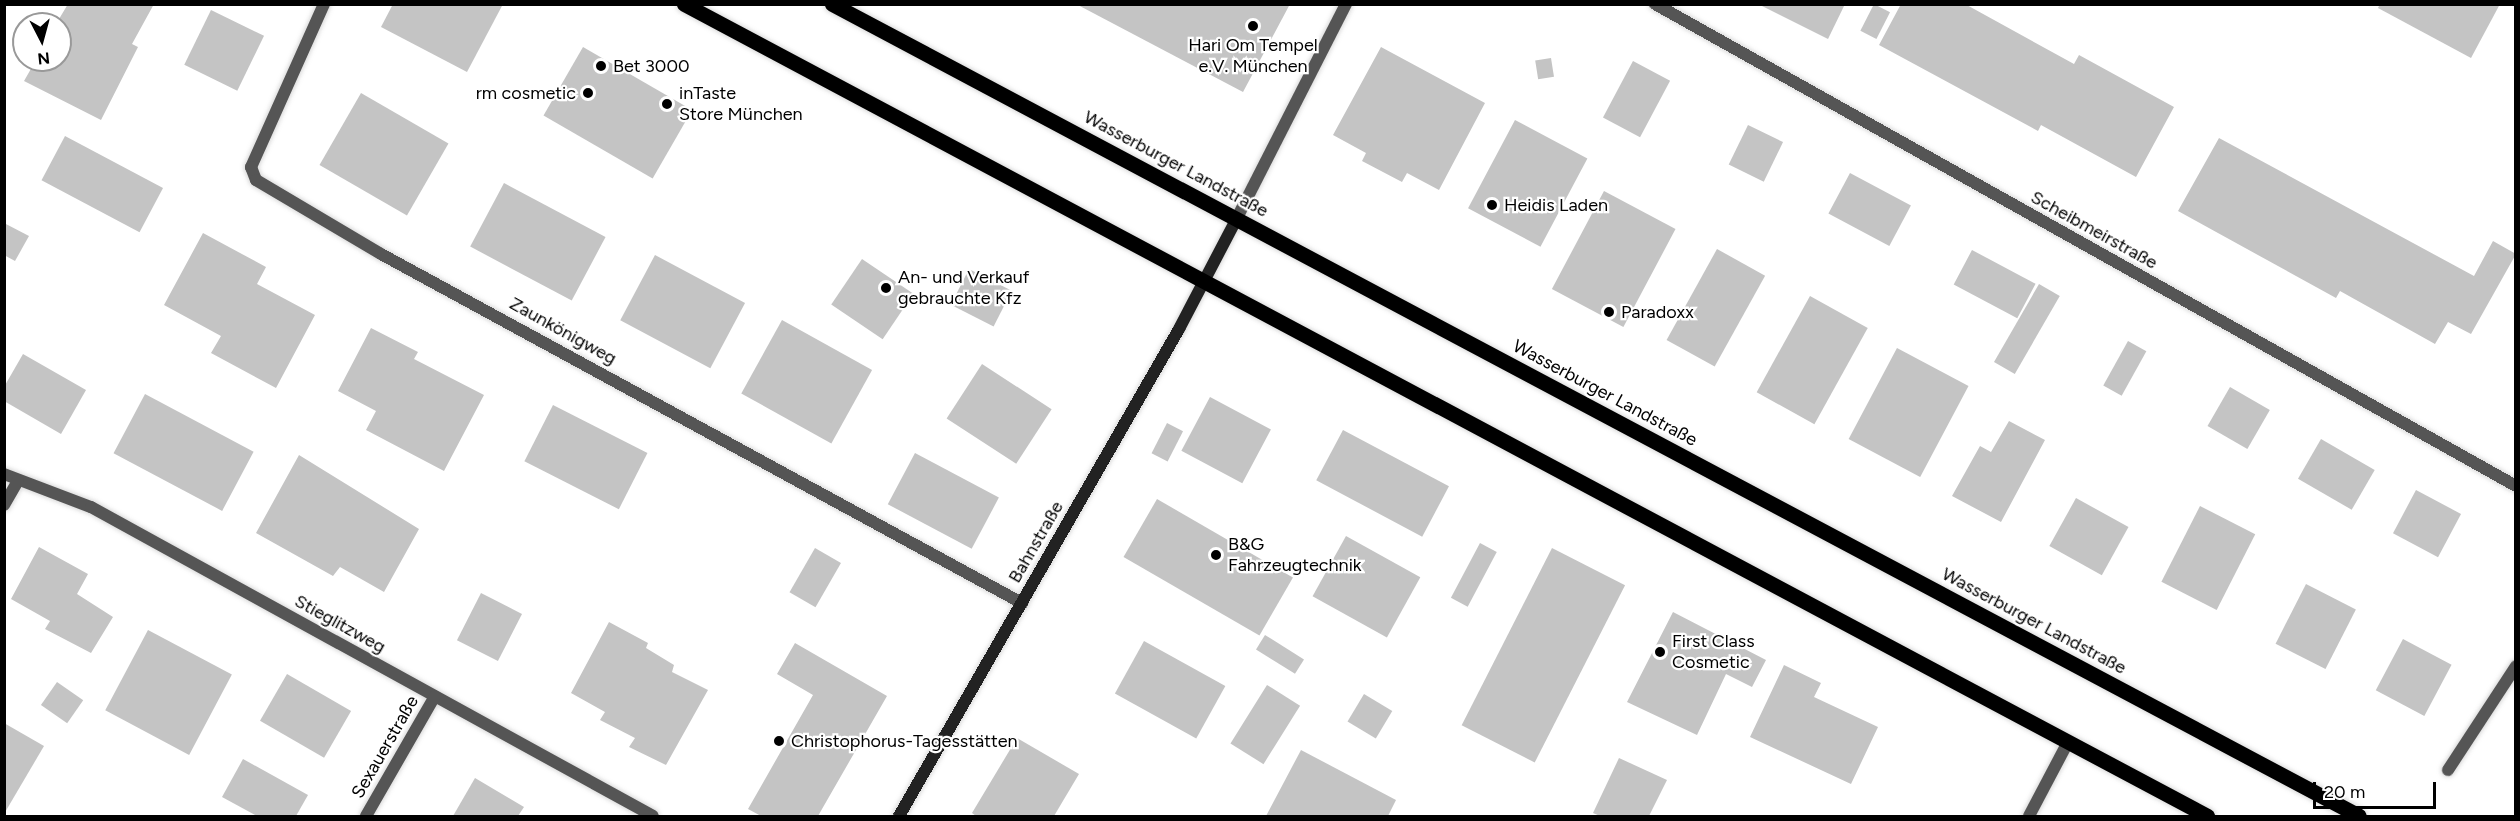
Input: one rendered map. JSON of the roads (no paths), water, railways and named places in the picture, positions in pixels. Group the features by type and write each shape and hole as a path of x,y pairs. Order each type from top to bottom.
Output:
{"main road":[{"path":"684,4 1202,283 2207,816"},
{"name":"Wasserburger Landstraße","path":"832,4 2359,816"}],"street":[{"name":"Zaunkönigweg","path":"324,4 251,167 256,180 381,254 1022,603"},
{"path":"1237,218 1346,4"},
{"name":"Scheibmeirstraße","path":"1655,4 2516,486"},
{"name":"Bahnstraße","path":"899,816 1022,603 1237,218"},
{"name":"Stieglitzweg","path":"4,474 18,482 91,507 653,816"},
{"path":"4,505 18,482"},
{"path":"2448,771 2516,666"},
{"name":"Sexauerstraße","path":"366,816 435,696"},
{"path":"2029,816 2068,742"}],"place":[{"name":"Hari Om Tempel e.V. München","path":"1253,26"},
{"name":"Bet 3000","path":"601,66"},
{"name":"rm cosmetic","path":"588,93"},
{"name":"inTaste Store München","path":"667,104"},
{"name":"Heidis Laden","path":"1492,205"},
{"name":"An- und Verkauf gebrauchte Kfz","path":"886,288"},
{"name":"Paradoxx","path":"1609,312"},
{"name":"B&G Fahrzeugtechnik","path":"1216,555"},
{"name":"First Class Cosmetic","path":"1660,652"},
{"name":"Christophorus-Tagesstätten","path":"779,741"}]}
